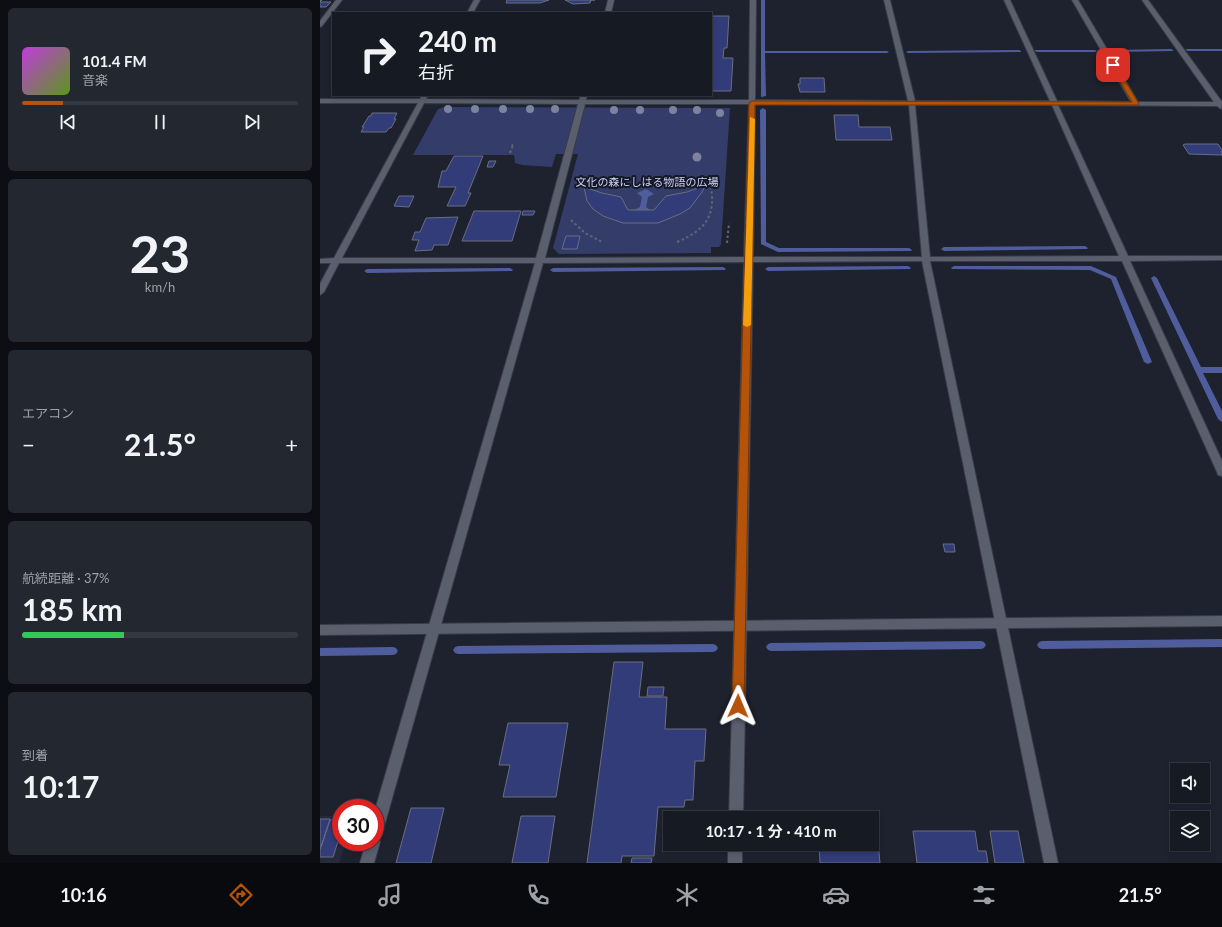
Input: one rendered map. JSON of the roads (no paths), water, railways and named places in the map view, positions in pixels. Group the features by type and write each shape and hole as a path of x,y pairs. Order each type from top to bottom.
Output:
{"street":[{"path":"320,25 339,0"},
{"path":"471,12 477,0"},
{"path":"608,12 611,0"},
{"path":"736,811 753,0"},
{"path":"887,0 912,103 926,260 1051,863"},
{"path":"1007,0 1222,472"},
{"path":"1075,0 1136,104"},
{"path":"1145,0 1221,106"},
{"path":"320,101 424,98 583,99 752,103 1136,104 1221,106"},
{"path":"320,292 424,98"},
{"path":"384,803 540,260 583,99"},
{"path":"320,261 1222,258"},
{"path":"320,630 1222,621"},
{"path":"367,863 370,851"},
{"path":"735,851 735,863"}],"waterway":[{"path":"763,0 763,52"},
{"path":"1113,51 1171,50"},
{"path":"1188,50 1222,50"},
{"path":"908,52 1019,51"},
{"path":"1037,51 1095,51"},
{"path":"763,52 887,52"},
{"path":"763,52 763,96"},
{"path":"763,110 763,243 778,250 909,250"},
{"path":"944,249 1085,248"},
{"path":"768,269 908,268"},
{"path":"954,268 1091,268 1114,278 1148,362"},
{"path":"553,270 723,269"},
{"path":"367,271 510,270"},
{"path":"1154,278 1222,419"},
{"path":"1199,370 1222,370"},
{"path":"1042,645 1222,643"},
{"path":"771,647 981,645"},
{"path":"458,650 713,648"},
{"path":"320,652 393,651"}],"park label":[{"name":"文化の森にしはる物語の広場","path":"647,181"}]}
